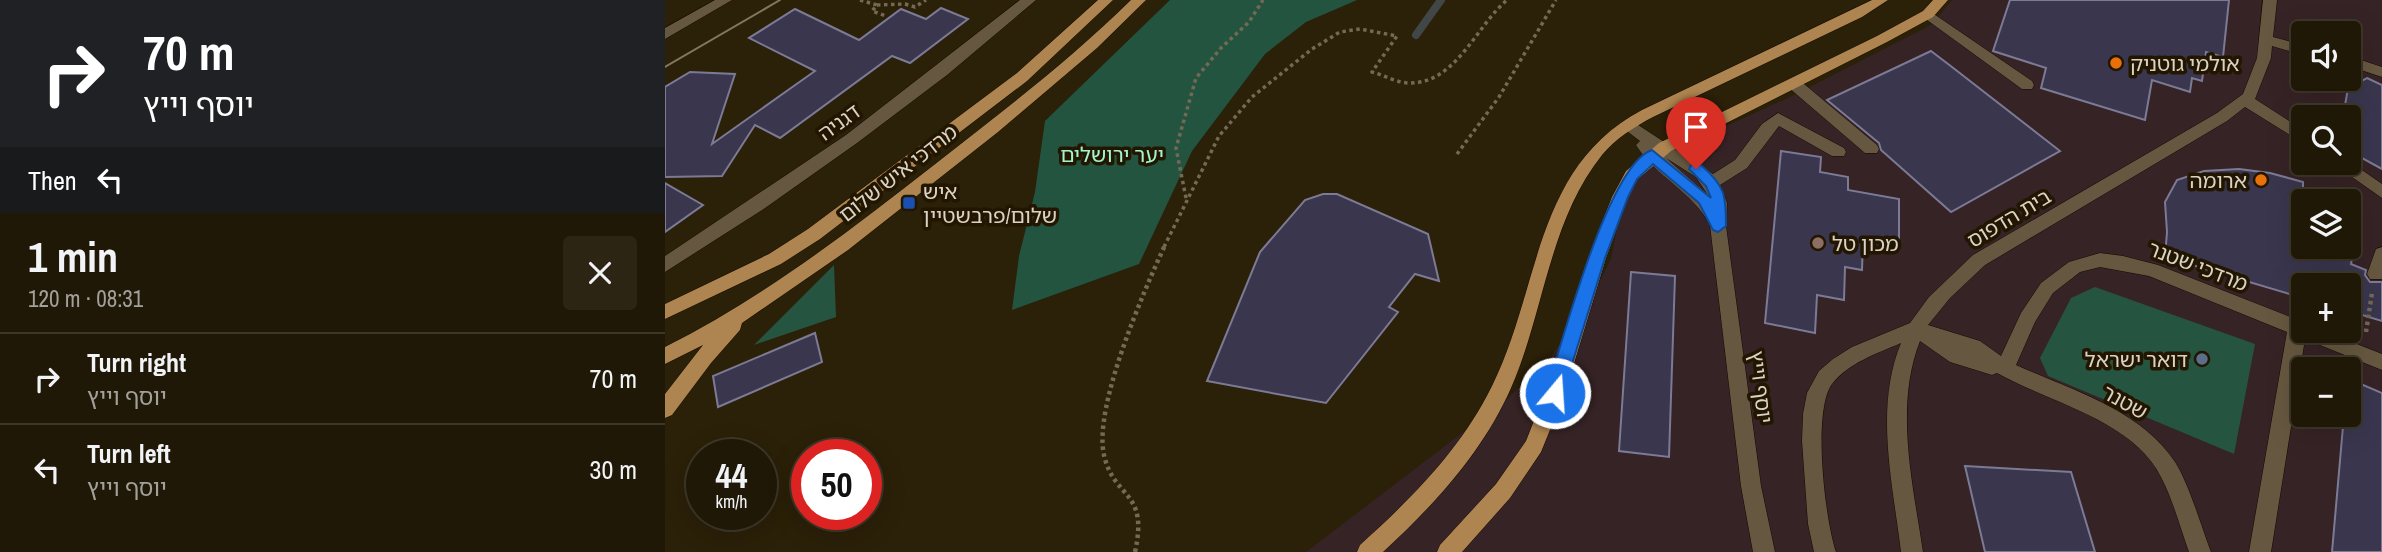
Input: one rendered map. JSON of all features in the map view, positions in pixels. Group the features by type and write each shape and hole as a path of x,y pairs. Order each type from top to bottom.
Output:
{"main road":[{"name":"מרדכי איש שלום","path":"665,312 763,265 814,233 942,140 1022,77 1106,0"},
{"name":"מרדכי איש שלום","path":"665,356 758,304 844,243 1012,113 1090,48 1139,0"},
{"path":"1368,552 1414,511 1458,460 1496,399 1512,362 1549,246 1575,184 1598,149 1627,125 1881,0"},
{"path":"1448,552 1503,491 1534,446 1555,393 1597,258 1620,197 1632,175 1658,151 1928,14 1941,0"},
{"path":"665,409 704,357 730,328 758,304"}],"street":[{"path":"665,34 725,0"},
{"name":"דגניה","path":"665,265 756,207 895,108 1029,0"},
{"name":"בית הדפוס","path":"1912,552 1901,461 1899,374 1915,329 1948,287 1979,260 2222,117 2249,97 2264,58 2270,0"},
{"path":"1928,14 2027,85"},
{"path":"2266,40 2291,47"},
{"path":"2361,65 2382,72"},
{"path":"1793,83 1871,149"},
{"path":"2245,100 2291,129"},
{"path":"1711,183 1741,164 1767,128 1778,118 1838,152"},
{"name":"יוסף וייץ","path":"1627,125 1658,151 1705,199 1718,226"},
{"name":"יוסף וייץ","path":"1658,151 1711,183 1719,198 1718,226 1751,486 1764,552"},
{"path":"2357,175 2382,192"},
{"path":"2376,274 2382,254"},
{"name":"מרדכי שטנר","path":"2005,369 2035,302 2051,283 2069,269 2095,260 2120,262 2152,271 2291,327"},
{"path":"1825,552 1810,439 1812,403 1816,390 1834,368 1860,352 1915,329 1957,356 2005,369"},
{"path":"2260,552 2295,343"},
{"name":"מרדכי שטנר","path":"2333,343 2382,362"},
{"name":"שטנר","path":"2005,369 2116,420 2146,440 2169,470 2200,552"}],"path":[{"path":"860,0 877,5 905,4 915,8 926,0"},
{"path":"1186,198 1176,148 1196,78 1221,48 1249,22 1263,0"},
{"path":"1135,552 1142,525 1135,500 1106,464 1103,439 1115,373 1186,198 1215,143 1243,107 1287,68 1332,37 1356,29 1397,36 1372,72 1409,83 1425,81 1440,76 1507,0"},
{"path":"1457,154 1499,97 1556,0"},
{"path":"877,5 871,11 886,16"},
{"path":"2362,354 2376,274"}],"shaded area":[{"path":"1952,0 2382,0 2382,552 1306,552 1508,398 1550,358 1587,307 1611,259 1620,212 1641,173 1664,154 1790,97 1931,25"}],"green space":[{"name":"יער ירושלים","path":"1170,0 1357,0 1306,22 1265,54 1192,151 1139,264 1012,310 1019,256 1035,192 1045,121"},
{"path":"834,265 836,317 754,345"},
{"path":"2095,287 2255,344 2234,454 2048,376 2040,358 2071,298"}],"building":[{"name":"אולמי גוטניק","path":"2010,0 2229,0 2223,57 2206,52 2202,81 2192,78 2190,92 2152,80 2145,120 2041,88 2046,68 1993,51"},
{"path":"941,8 968,19 910,63 892,56 780,138 755,125 722,176 665,177 665,87 690,72 735,74 712,144 815,71 749,38 795,9 859,40 901,9 926,19"},
{"path":"1931,51 2060,151 1951,212 1881,150 1879,143 1827,100"},
{"path":"2367,78 2382,85 2382,169 2361,158 2361,105 2345,105 2347,91 2361,91 2361,81"},
{"name":"מכון טל","path":"1781,151 1821,157 1820,172 1848,177 1848,190 1899,199 1899,246 1863,240 1862,270 1845,267 1844,300 1817,295 1815,333 1765,323"},
{"path":"2239,169 2270,173 2303,182 2303,189 2291,189 2291,259 2352,259 2351,264 2366,270 2365,275 2370,282 2382,282 2382,321 2361,315 2361,273 2291,273 2291,294 2165,257 2165,202 2177,180 2204,171"},
{"path":"665,183 703,205 665,232"},
{"path":"1323,194 1337,194 1428,234 1439,281 1415,274 1389,307 1398,312 1326,403 1207,381 1260,252 1305,200"},
{"path":"1631,272 1675,276 1669,457 1619,451"},
{"path":"815,333 822,362 718,407 713,376"},
{"path":"2361,384 2382,393 2382,552 2332,552 2343,427 2361,427"},
{"path":"1965,466 2071,472 2095,552 1985,552"}],"waterway":[{"path":"1416,35 1441,0"}],"tram line":[{"path":"665,67 780,0"}],"place":[{"name":"אולמי גוטניק","path":"2116,63"},
{"name":"ארומה","path":"2261,180"},
{"name":"איש שלום/פרבשטיין","path":"909,203"},
{"name":"מכון טל","path":"1818,243"},
{"name":"דואר ישראל","path":"2202,359"}],"route":[{"path":"1555,393 1597,258 1620,197 1632,175 1652,156 1705,199 1718,226 1719,198 1711,183 1696,169"}]}
